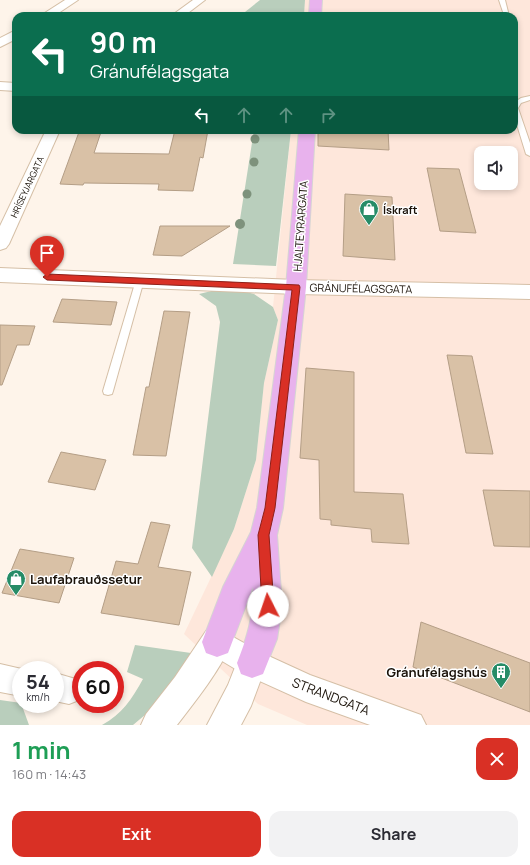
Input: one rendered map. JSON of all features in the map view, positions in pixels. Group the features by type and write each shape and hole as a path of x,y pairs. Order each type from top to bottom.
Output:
{"main road":[{"path":"315,12 316,0"},
{"name":"HJALTEYRARGATA","path":"217,642 233,597 264,535 270,508 296,287 307,134"},
{"name":"HJALTEYRARGATA","path":"252,663 262,639 268,606 264,535"},
{"path":"157,725 186,688 217,642"},
{"path":"223,725 240,695 252,663"}],"street":[{"path":"53,12 73,0"},
{"path":"183,12 200,0"},
{"path":"0,43 12,36"},
{"path":"0,86 12,87"},
{"name":"HRÍSEYJARGATA","path":"0,244 51,134"},
{"name":"GRÁNUFÉLAGSGATA","path":"0,275 296,287 530,292"},
{"name":"STRANDGATA","path":"217,642 252,663 306,688 411,725"},
{"path":"0,678 12,680"}],"lane":[{"path":"502,0 507,12"},
{"path":"518,103 522,100 530,98"},
{"path":"518,117 530,154"},
{"path":"108,392 140,280"}],"shaded area":[{"path":"305,0 530,0 530,725 307,725 258,704 184,634 234,529 256,460 264,383 278,320 273,307 291,134 518,134 518,12 304,12"}],"green space":[{"path":"260,0 305,0 304,12 245,12"},
{"path":"253,134 291,134 276,266 233,264"},
{"path":"220,289 235,289 254,294 273,307 278,320 264,383 256,460 234,529 212,577 192,548 220,322 216,306 199,294"},
{"path":"135,645 191,653 171,688 158,704 133,725 102,725 119,713 124,713 124,707 143,679 127,672"},
{"path":"0,700 12,702 12,713 25,713 29,725 0,725"}],"building":[{"path":"78,134 100,134 94,153 169,154 174,134 207,134 203,158 200,157 193,191 158,190 159,184 60,184"},
{"path":"318,134 388,134 389,150 318,146"},
{"path":"427,168 459,169 476,233 440,231"},
{"name":"Ískraft","path":"345,194 392,197 395,260 343,256"},
{"path":"160,226 230,226 182,256 153,255"},
{"path":"62,299 117,302 111,325 53,322"},
{"path":"164,311 190,312 166,456 133,455 146,387 149,387"},
{"path":"0,325 35,326 29,345 17,345 2,385 0,385"},
{"path":"447,355 472,356 493,454 466,453"},
{"path":"306,368 354,372 354,492 403,494 409,544 372,542 371,529 331,525 331,520 320,519 319,460 300,458"},
{"path":"61,452 106,460 95,490 48,482"},
{"path":"483,490 530,491 530,547 494,546"},
{"path":"151,522 170,525 158,567 191,572 179,625 101,613 116,561 138,564"},
{"path":"20,549 74,558 59,603 2,593"},
{"name":"Gránufélagshús","path":"421,622 530,663 530,712 413,667"}],"place":[{"name":"Ískraft","path":"369,226"},
{"name":"Laufabrauðssetur","path":"16,596"},
{"name":"Gránufélagshús","path":"501,689"}],"route":[{"path":"47,277 296,287 270,508 264,535 268,606"}]}
